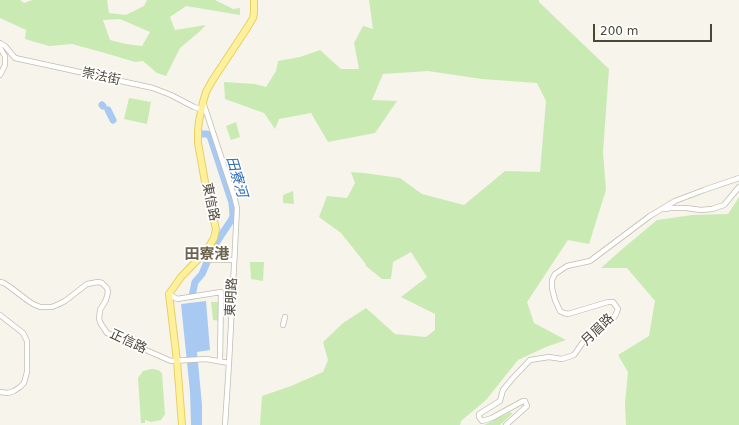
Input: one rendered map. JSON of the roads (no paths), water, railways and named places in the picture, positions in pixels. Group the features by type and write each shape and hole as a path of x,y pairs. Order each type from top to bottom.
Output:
{"main road":[{"name":"東信路","path":"169,294 181,277 203,258 212,242 216,230 207,193 198,143 198,130 204,110 203,102 206,92 253,18 254,0"},
{"path":"169,294 177,361 182,425"}],"street":[{"name":"崇法街","path":"0,43 5,46 15,58 152,88 204,110"},
{"path":"0,48 5,56 5,65 0,75"},
{"name":"東明路","path":"204,110 234,196 236,208 225,425"},
{"name":"月眉路","path":"506,425 527,406 525,401 492,418 482,421 479,414 500,401 504,390 512,379 530,360 549,357 562,359 574,354 588,335 613,319 618,309 613,302 608,302 568,314 560,311 552,288 552,280 555,274 567,266 590,261 645,220 682,198 738,178"},
{"path":"660,210 670,208 701,210 712,209 724,205 739,187"},
{"path":"203,258 211,260 234,260"},
{"name":"正信路","path":"0,282 4,283 21,296 40,307 52,307 59,304 87,284 98,282 102,283 107,288 108,292 106,300 100,310 99,319 107,333 171,361 177,361"},
{"path":"169,294 177,299 221,292 220,361"},
{"path":"0,316 23,333 27,341 27,372 24,383 14,391 8,393 0,392"},
{"path":"283,325 285,317"},
{"path":"177,361 211,359 229,363"}],"water":[{"path":"206,301 210,350 197,352 202,405 202,425 191,425 190,392 181,304"}],"waterway":[{"name":"田寮河","path":"108,110 113,120"},
{"name":"田寮河","path":"192,296 195,282 202,274 214,246 232,219 233,215 232,203 210,136 207,134 201,134"}],"district":[{"name":"田寮港","path":"207,255"}]}
